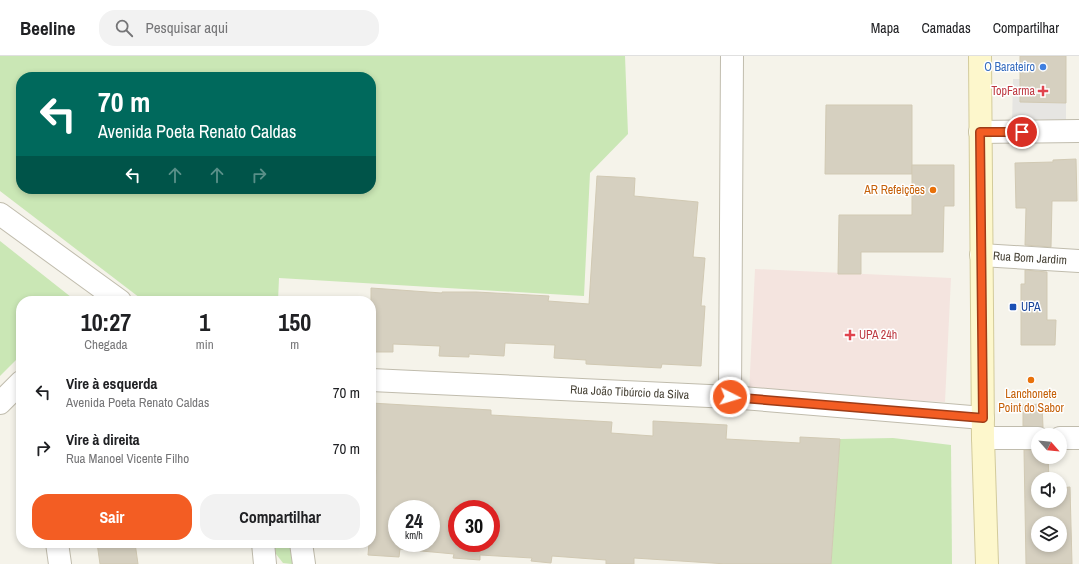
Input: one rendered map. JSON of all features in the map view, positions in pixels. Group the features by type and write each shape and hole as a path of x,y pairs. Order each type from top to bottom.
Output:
{"main road":[{"path":"980,56 983,428 987,564"}],"street":[{"path":"730,397 732,56"},
{"path":"980,132 1079,130"},
{"path":"0,214 105,296"},
{"name":"Rua Bom Jardim","path":"981,255 1079,261"},
{"name":"Rua João Tibúrcio da Silva","path":"376,380 730,397 983,428 1031,437"},
{"path":"0,403 16,387"},
{"path":"1067,438 1079,438"},
{"path":"58,548 60,564"},
{"path":"263,548 265,564"},
{"path":"302,548 304,564"}],"shaded area":[{"path":"1013,79 1020,79 1020,102 1066,103 1066,126 1012,126"},
{"name":"UPA 24h","path":"755,269 951,278 945,402 749,393"}],"green space":[{"path":"0,56 625,56 628,134 590,173 584,296 279,278 278,296 137,296 0,191"},
{"path":"0,241 70,296 16,296 16,360 0,376"},
{"path":"893,438 951,445 952,564 831,564 840,439"},
{"path":"275,548 297,548 298,558 292,564 283,563 276,554"}],"building":[{"path":"1020,56 1066,56 1066,103 1020,102"},
{"path":"826,105 912,105 912,174 825,174"},
{"path":"1076,159 1077,201 1052,201 1051,247 1025,245 1026,208 1016,208 1015,163 1053,162 1053,160"},
{"path":"912,165 954,165 954,206 944,206 943,252 861,252 861,274 838,274 839,215 912,215"},
{"path":"597,176 635,178 634,196 698,202 693,257 705,258 701,306 705,306 701,366 662,364 661,368 586,364 586,360 554,358 555,345 505,343 504,356 469,354 469,357 439,356 440,346 393,344 393,352 376,352 376,296 371,296 371,288 442,293 476,292 549,296 548,301 589,304"},
{"path":"1025,270 1047,272 1047,320 1056,320 1055,345 1021,345 1021,284 1025,284"},
{"path":"376,403 491,410 491,415 612,422 611,433 653,436 653,421 727,425 726,439 800,443 800,437 840,439 831,564 727,564 634,558 634,564 606,564 606,560 552,556 551,563 531,561 532,558 480,555 480,560 453,558 454,554 432,552 440,552 440,500 388,500 388,552 400,552 399,557 368,555 369,548 376,548"},
{"path":"1042,404 1043,427 1023,426 1023,405"},
{"path":"1024,450 1031,450 1031,464 1048,464 1049,472 1031,472 1031,508 1067,508 1067,487 1070,487 1072,564 1026,564"},
{"path":"98,548 136,548 138,564 100,564"}],"place":[{"name":"O Barateiro","path":"1043,67"},
{"name":"TopFarma","path":"1043,91"},
{"name":"AR Refeições","path":"933,190"},
{"name":"UPA","path":"1013,307"},
{"name":"UPA 24h","path":"850,335"},
{"name":"Lanchonete Point do Sabor","path":"1031,380"}],"route":[{"path":"730,397 983,418 980,132 1022,132"}]}
